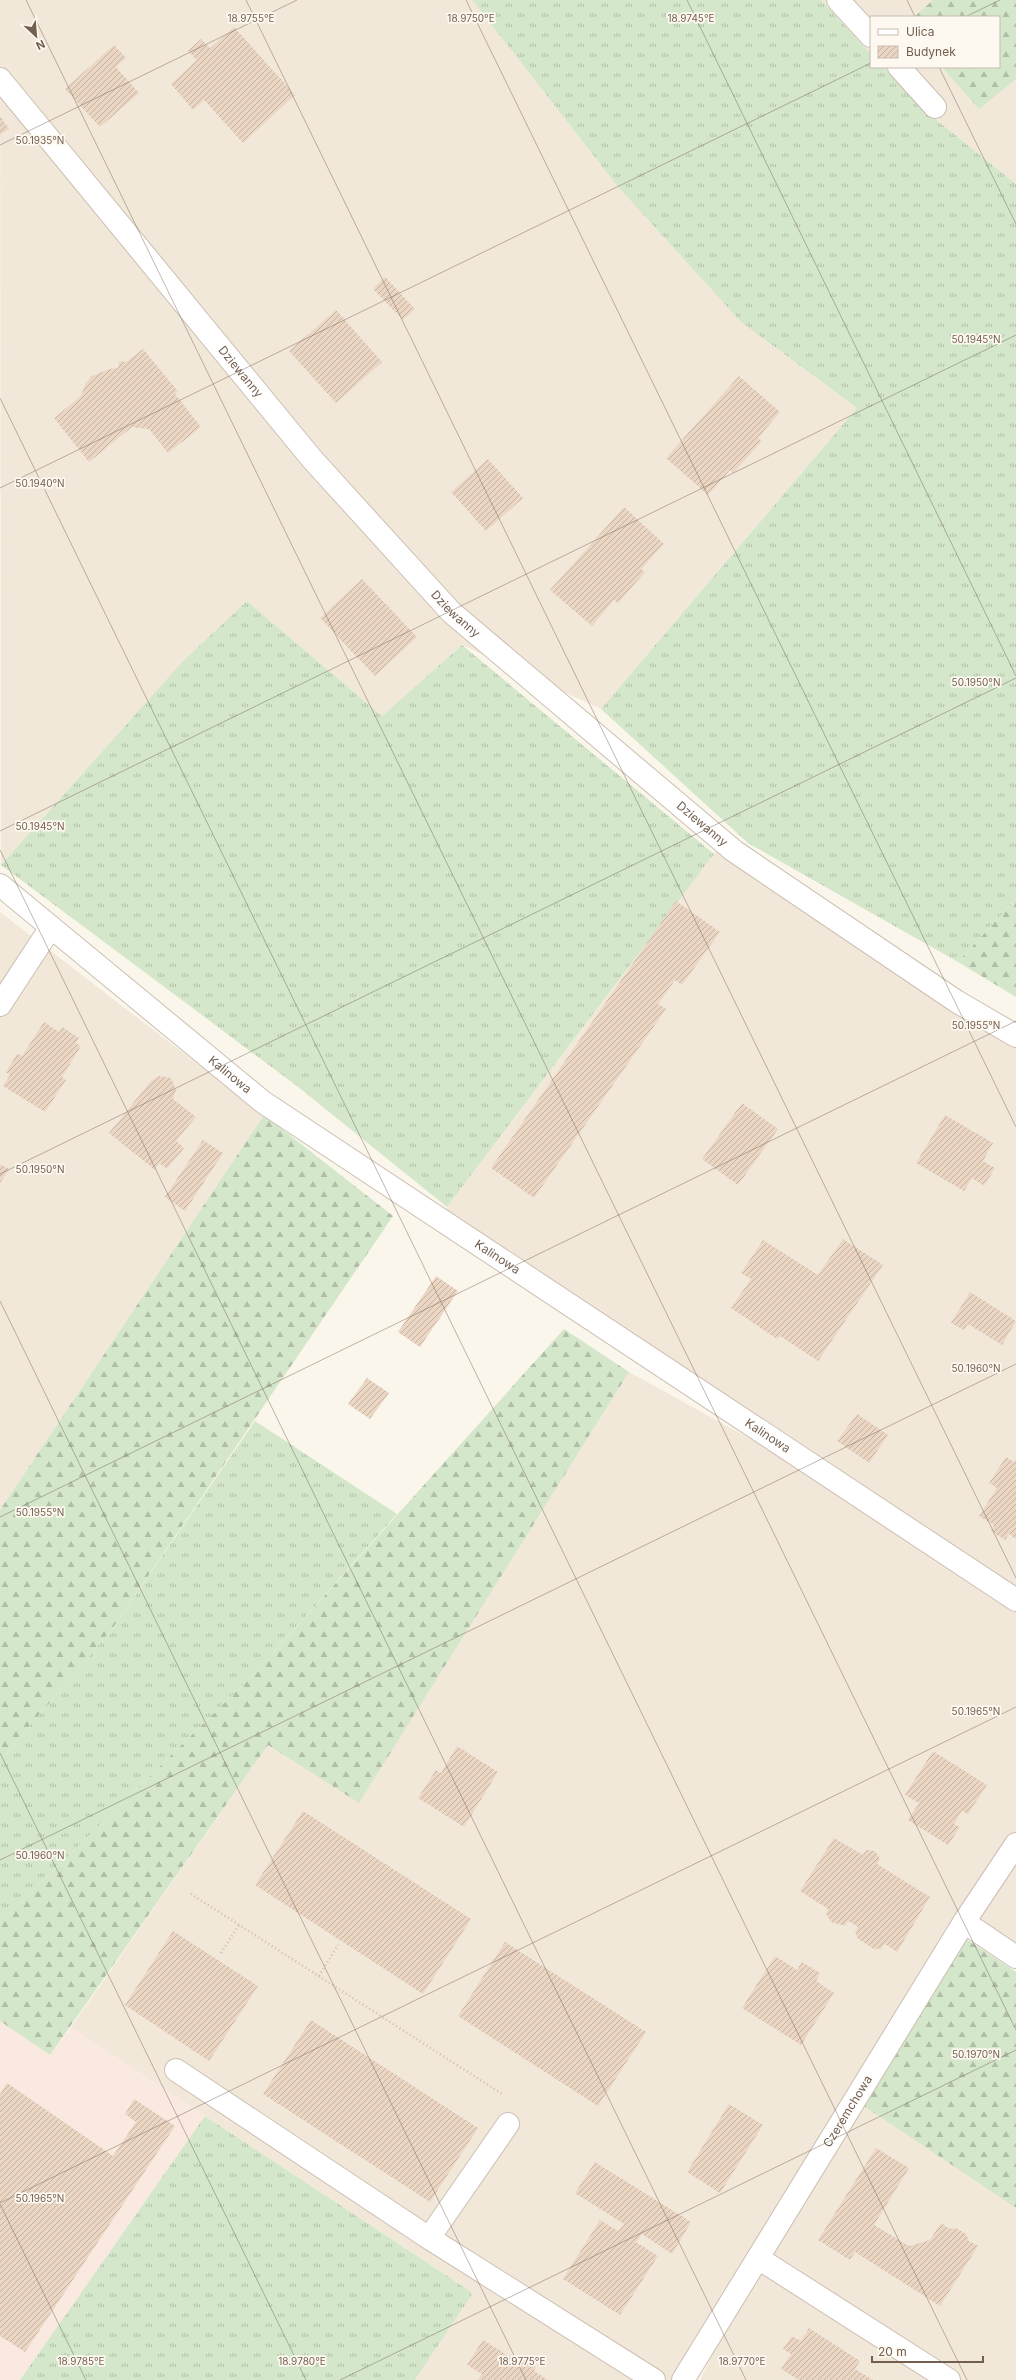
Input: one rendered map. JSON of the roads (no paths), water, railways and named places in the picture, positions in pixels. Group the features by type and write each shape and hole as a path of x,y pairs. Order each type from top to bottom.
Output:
{"street":[{"path":"838,0 870,35"},
{"path":"900,68 936,107"},
{"name":"Dziewanny","path":"0,79 312,459 451,612 734,851 956,1001 1016,1036"},
{"name":"Kalinowa","path":"0,885 263,1102 1016,1600"},
{"path":"0,1005 51,927"},
{"name":"Czeremchowa","path":"682,2380 964,1922 1016,1844"},
{"path":"964,1922 1016,1957"},
{"path":"176,2070 429,2238 654,2380"},
{"path":"429,2238 508,2124"},
{"path":"758,2258 949,2380"}]}
